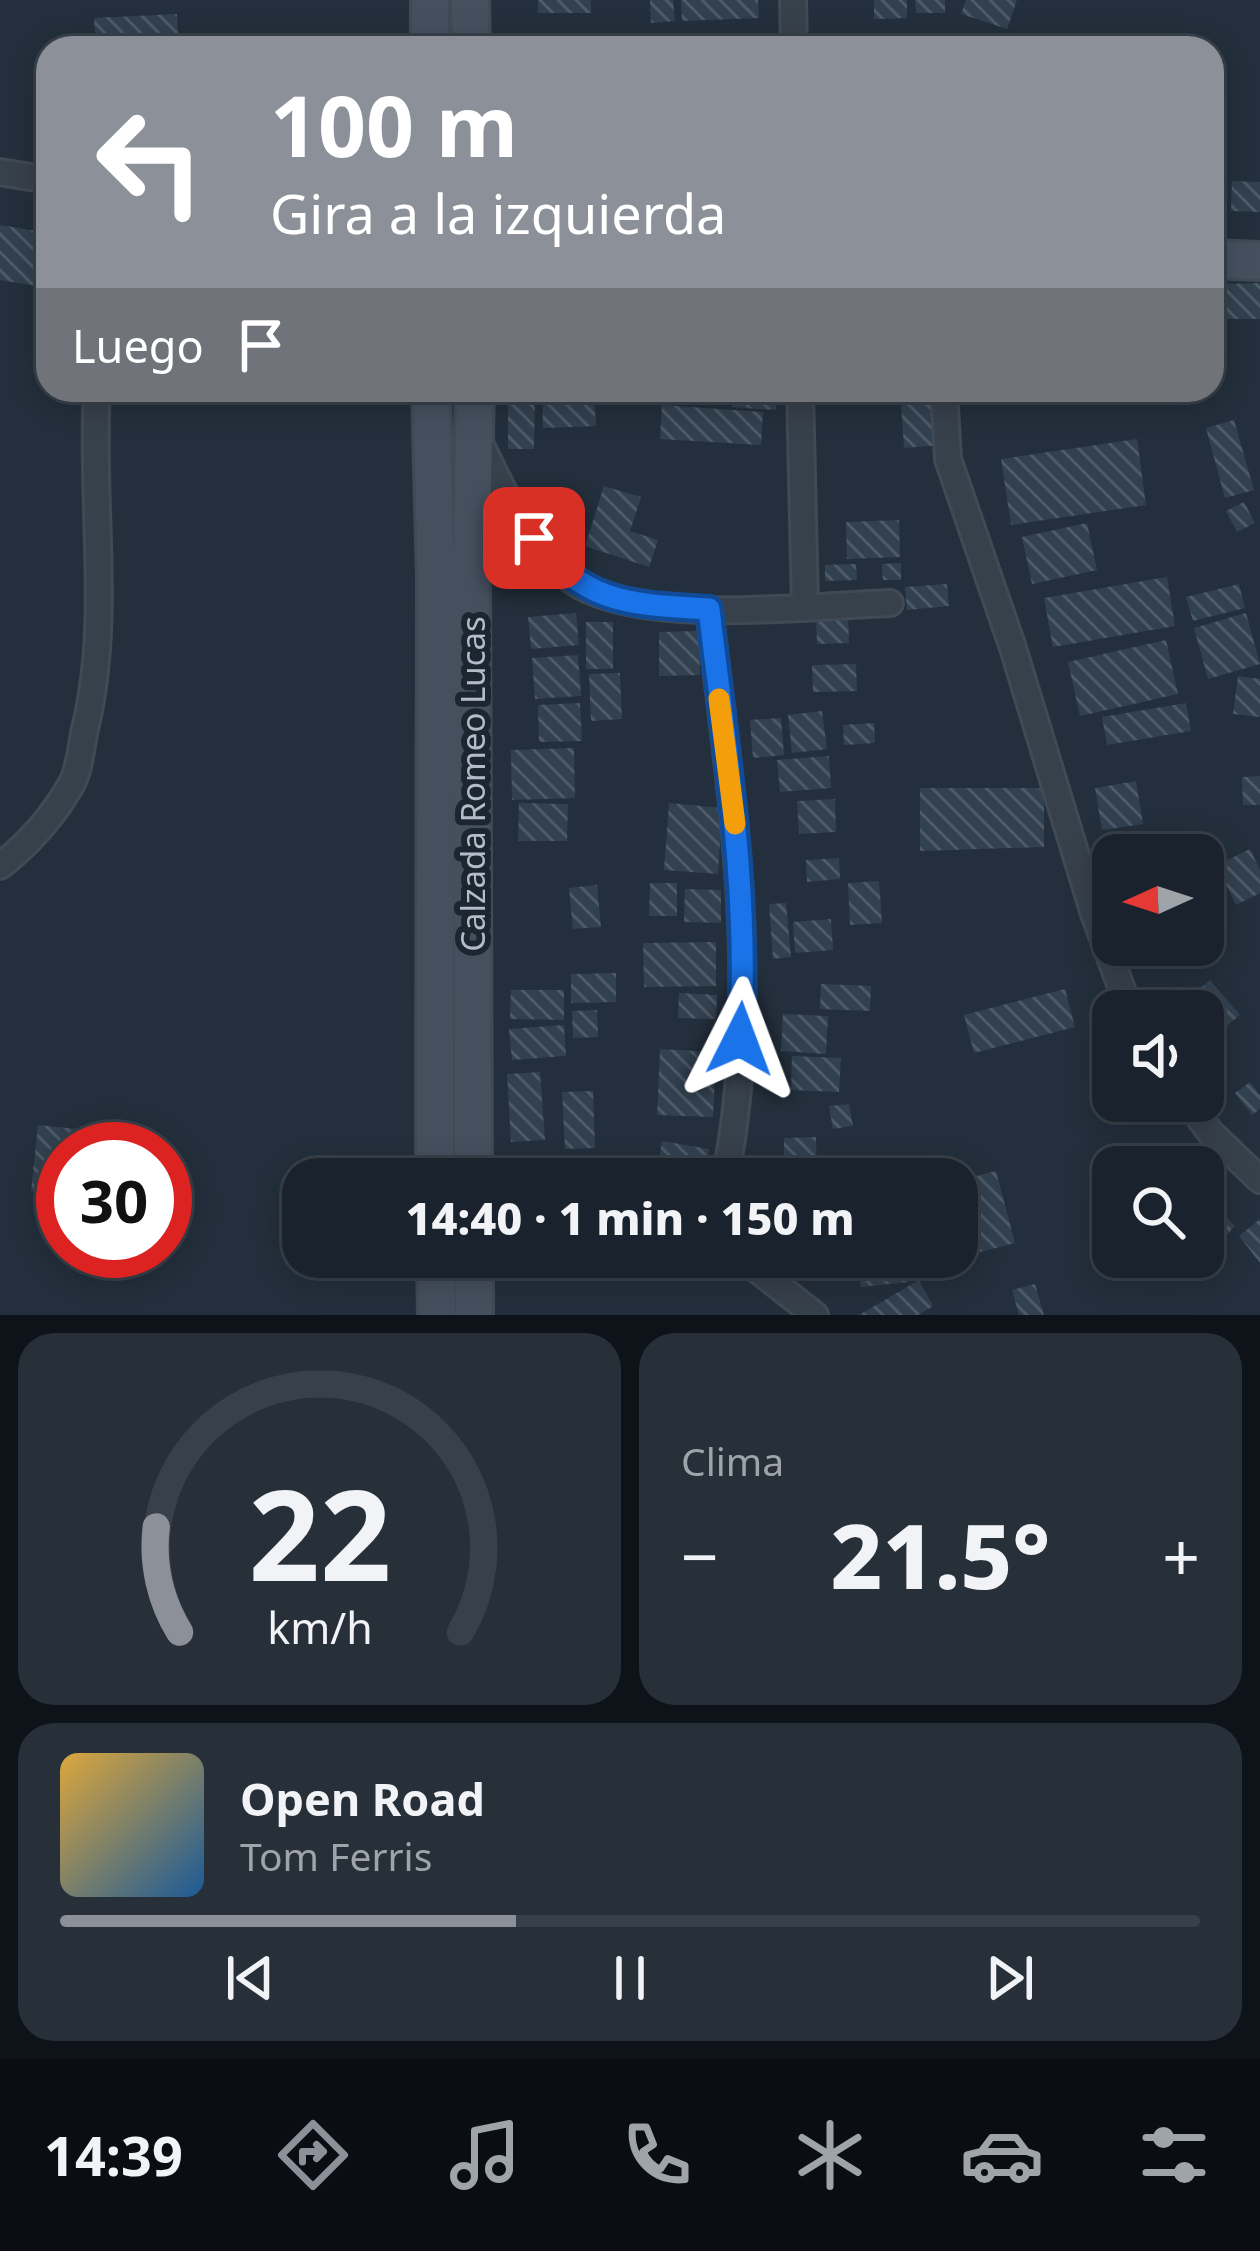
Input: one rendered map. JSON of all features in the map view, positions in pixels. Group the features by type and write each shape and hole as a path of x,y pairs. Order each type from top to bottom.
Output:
{"street":[{"path":"430,0 430,36"},
{"path":"470,0 471,36"},
{"path":"793,0 794,36"},
{"path":"0,172 36,178"},
{"path":"1224,260 1260,261"},
{"path":"0,866 23,849 73,781 90,711 101,636 96,402"},
{"name":"Calzada Romeo Lucas","path":"431,402 436,579 435,1158"},
{"name":"Calzada Romeo Lucas","path":"473,1158 471,577 475,402"},
{"path":"800,402 805,606"},
{"path":"945,402 948,459 1122,990"},
{"path":"476,435 517,518 550,560 587,590 644,605 709,609 890,603"},
{"path":"709,609 739,855 743,991 729,1158"},
{"path":"1203,1122 1260,1180"},
{"path":"436,1278 437,1315"},
{"path":"474,1278 474,1315"},
{"path":"767,1278 814,1315"}],"building":[{"path":"538,0 591,0 591,13 538,13"},
{"path":"650,0 673,0 675,21 651,23"},
{"path":"681,0 758,0 759,18 682,21"},
{"path":"874,0 907,0 907,18 874,19"},
{"path":"915,0 945,0 945,13 916,13"},
{"path":"966,0 1017,0 1007,29 961,14"},
{"path":"177,14 178,36 95,36 94,18"},
{"path":"1232,181 1260,182 1260,212 1231,211"},
{"path":"0,225 36,231 36,286 0,280"},
{"path":"1260,283 1260,319 1227,319 1226,284"},
{"path":"508,402 535,402 534,449 508,449"},
{"path":"542,402 595,402 596,426 543,428"},
{"path":"732,402 777,402 776,410 732,407"},
{"path":"901,402 938,402 941,445 904,448"},
{"path":"662,405 763,412 761,445 660,439"},
{"path":"1234,420 1254,490 1225,498 1206,428"},
{"path":"1137,439 1146,505 1011,525 1001,459"},
{"path":"604,486 641,497 630,531 658,540 649,567 585,546"},
{"path":"1244,502 1255,523 1237,532 1226,511"},
{"path":"899,520 900,557 847,559 846,522"},
{"path":"1087,523 1097,570 1032,584 1022,537"},
{"path":"901,563 901,580 883,580 882,564"},
{"path":"856,564 857,580 825,581 825,565"},
{"path":"1167,577 1175,626 1053,647 1044,598"},
{"path":"947,584 949,606 907,610 905,587"},
{"path":"1239,584 1245,608 1193,621 1186,597"},
{"path":"576,613 579,645 531,649 528,617"},
{"path":"848,613 849,643 817,644 816,614"},
{"path":"1246,613 1260,664 1208,679 1194,628"},
{"path":"586,622 613,622 613,669 586,669"},
{"path":"699,631 700,675 659,676 659,632"},
{"path":"1166,640 1178,694 1080,716 1068,662"},
{"path":"578,655 581,696 535,699 532,658"},
{"path":"856,664 857,691 813,692 812,665"},
{"path":"620,673 622,719 591,721 589,674"},
{"path":"1238,676 1260,679 1260,717 1233,714"},
{"path":"580,703 582,741 539,742 538,705"},
{"path":"1186,703 1191,731 1107,745 1102,717"},
{"path":"822,711 827,749 792,753 788,715"},
{"path":"781,718 784,755 753,758 750,720"},
{"path":"874,723 875,743 844,745 843,725"},
{"path":"574,748 575,798 512,800 511,750"},
{"path":"829,756 831,788 780,792 777,760"},
{"path":"1260,776 1260,805 1243,805 1242,777"},
{"path":"1136,781 1143,824 1102,830 1095,788"},
{"path":"920,788 1044,788 1044,847 920,851"},
{"path":"835,799 836,832 799,834 797,801"},
{"path":"519,803 568,804 567,841 518,841"},
{"path":"669,803 722,808 718,874 664,870"},
{"path":"1250,849 1260,870 1260,893 1236,905 1224,880 1224,862"},
{"path":"839,858 840,879 807,882 806,860"},
{"path":"879,881 882,923 850,925 848,883"},
{"path":"650,883 677,883 677,916 649,916"},
{"path":"597,885 601,927 573,929 569,888"},
{"path":"685,889 721,890 721,923 684,922"},
{"path":"786,903 791,957 773,959 769,904"},
{"path":"831,919 833,950 795,953 793,922"},
{"path":"716,942 716,986 644,987 643,943"},
{"path":"616,973 616,1002 571,1003 571,974"},
{"path":"1210,980 1219,990 1198,990"},
{"path":"821,984 871,986 870,1011 820,1009"},
{"path":"1065,989 1075,1027 974,1053 964,1015"},
{"path":"511,990 564,990 564,1020 510,1019"},
{"path":"679,993 717,995 716,1019 678,1018"},
{"path":"1224,996 1240,1015 1224,1028"},
{"path":"597,1010 598,1037 573,1038 572,1011"},
{"path":"783,1014 828,1016 826,1054 781,1051"},
{"path":"564,1025 566,1056 512,1060 509,1029"},
{"path":"660,1049 716,1052 713,1117 657,1115"},
{"path":"792,1056 841,1058 839,1092 791,1090"},
{"path":"540,1072 545,1140 511,1142 507,1074"},
{"path":"1250,1082 1260,1095 1260,1109 1252,1115 1235,1093"},
{"path":"593,1091 595,1148 565,1149 562,1092"},
{"path":"849,1104 853,1126 833,1129 829,1106"},
{"path":"816,1137 817,1158 784,1158 784,1138"},
{"path":"662,1141 709,1149 708,1158 659,1158"},
{"path":"36,1144 36,1192 31,1191"},
{"path":"996,1171 1015,1243 978,1253 978,1176"},
{"path":"1224,1216 1235,1226 1224,1238"},
{"path":"1260,1219 1260,1263 1239,1236"},
{"path":"860,1278 908,1278 908,1282 861,1287"},
{"path":"919,1280 933,1306 918,1315 859,1315"},
{"path":"1035,1284 1044,1315 1019,1315 1012,1290"}],"slow traffic":[{"path":"719,699 735,824"}],"route":[{"path":"534,538 550,560 587,590 644,605 709,609 739,855 740,1039"}]}
